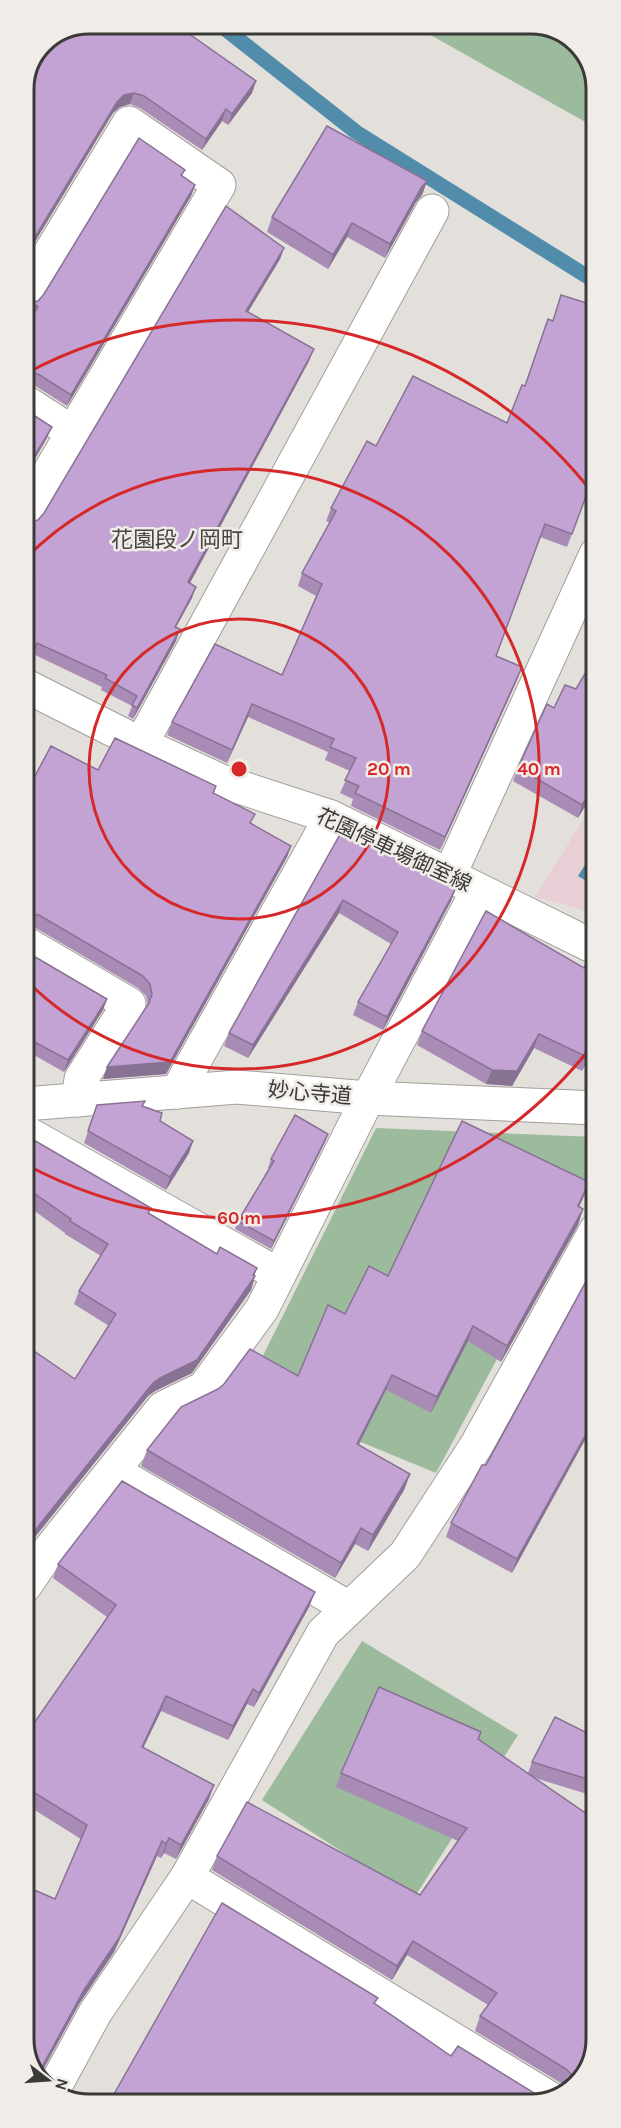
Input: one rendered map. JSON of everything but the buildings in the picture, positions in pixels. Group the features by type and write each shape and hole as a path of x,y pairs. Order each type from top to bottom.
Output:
{"main road":[{"path":"34,280 129,123 219,185 34,498"},
{"path":"141,744 432,211"},
{"path":"34,407 72,432"},
{"path":"449,876 586,576"},
{"name":"花園停車場御室線","path":"34,690 221,781 331,816 586,943"},
{"path":"177,1092 331,816"},
{"path":"34,1573 50,1549 163,1408 204,1388 262,1309 368,1098 478,890"},
{"path":"34,948 129,1004 81,1079 78,1100"},
{"name":"妙心寺道","path":"34,1103 237,1087 368,1098 586,1108"},
{"path":"34,1137 279,1275"},
{"path":"56,2082 95,2013 187,1877 323,1633 405,1555 470,1456 586,1248"},
{"path":"113,1471 349,1608"},
{"path":"187,1877 540,2092"}],"shaded area":[{"path":"586,815 586,912 535,897"}],"green space":[{"path":"430,35 535,35 546,36 559,42 575,56 584,72 586,122"},
{"path":"376,1128 586,1137 586,1193 436,1473 244,1394"},
{"path":"362,1641 518,1735 414,1898 262,1800"}],"water":[{"path":"586,863 586,881 578,876"}],"waterway":[{"path":"232,34 356,132 586,276"}],"district":[{"name":"花園段ノ岡町","path":"177,540"}]}
